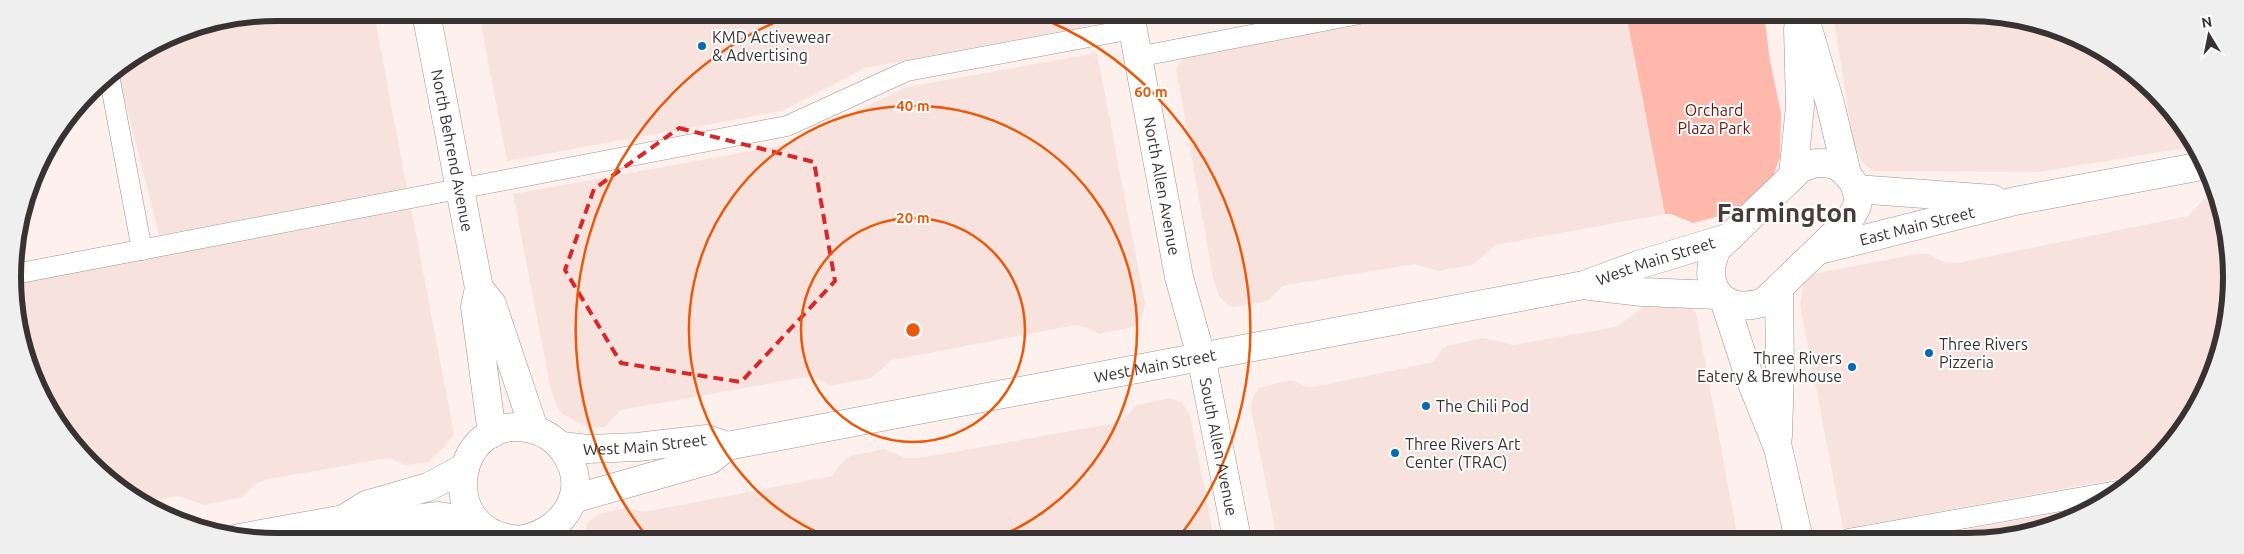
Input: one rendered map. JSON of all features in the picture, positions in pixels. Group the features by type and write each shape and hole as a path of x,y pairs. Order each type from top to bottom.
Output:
{"main road":[{"name":"North Behrend Avenue","path":"428,21 479,288 475,307 492,434"},
{"name":"North Allen Avenue","path":"1131,21 1179,277 1201,356"},
{"path":"1793,176 1800,106 1797,21"},
{"path":"1806,21 1852,181"},
{"path":"1798,533 1778,448 1749,376 1721,297 1710,277 1710,262 1716,250 1801,168 1815,163 1829,163 1839,167 1852,181"},
{"name":"East Main Street","path":"1819,250 2015,201 2197,167"},
{"name":"East Main Street","path":"1852,181 2015,201"},
{"name":"West Main Street","path":"1584,285 1642,292 1721,297 1737,306 1752,306 1764,302 1849,220 1857,205 1852,181"},
{"name":"West Main Street","path":"573,499 710,460 727,446 1584,285 1638,265 1730,237"},
{"name":"North Behrend Avenue","path":"479,288 492,304 534,430"},
{"path":"1778,448 1780,369 1779,288"},
{"name":"South Allen Avenue","path":"1201,356 1236,533"},
{"path":"492,533 478,522 469,511 463,497 464,468 470,455 480,443 492,434 505,429 520,427 544,433 561,446 569,458 574,471 573,499 565,516 552,533"},
{"name":"West Main Street","path":"561,446 588,449 637,447 706,439 727,446"},
{"path":"344,519 366,505 428,487 464,468"},
{"path":"270,533 344,519 370,524 439,516 478,522"}],"lane":[{"path":"21,273 787,126 907,71 1131,21"},
{"path":"1138,57 1323,21"},
{"path":"110,83 142,250"},
{"path":"1882,533 2103,494"}],"highlighted area":[{"path":"679,128 814,162 835,281 741,382 621,363 565,270 594,189"}],"shaded area":[{"path":"277,21 376,21 407,189 159,235 119,76 135,64 179,41 227,26"},
{"path":"481,21 761,21 761,23 768,21 1091,21 1092,25 865,68 782,111 507,161"},
{"path":"1377,21 1627,21 1665,214 1496,245 1472,265 1438,271 1414,264 1286,285 1281,287 1269,300 1234,307 1229,306 1219,296 1213,278 1176,68 1185,57"},
{"path":"1834,21 1967,21 2000,23 2049,35 2080,48 2123,74 2159,108 2187,148 2038,172 1873,171 1862,162 1854,146"},
{"path":"1097,53 1145,303 1142,317 1132,327 1099,334 1085,327 1075,325 892,360 871,378 830,386 816,378 806,377 621,410 605,427 588,428 561,413 550,386 513,194 785,145 907,87"},
{"path":"2210,199 2221,244 2223,277 2218,327 2203,375 2180,419 2159,446 2136,469 2126,477 1843,529 1800,304 1803,283 1817,273 1918,254 1927,254 1944,262 1957,263 2188,216 2203,200"},
{"path":"411,208 454,434 444,447 428,462 405,465 389,458 268,479 257,483 242,497 205,505 178,496 154,501 135,490 108,469 85,446 64,419 41,375 30,343 23,310 21,282"},
{"path":"1677,301 1689,305 1696,313 1737,533 1276,533 1251,409 1253,397 1259,388 1290,380 1307,387 1313,387 1430,363 1447,346 1483,338 1513,345 1616,327 1644,307"},
{"path":"1170,398 1182,403 1190,415 1213,533 584,533 587,524 598,514 626,508 644,512 832,476 845,459 884,449 905,458 920,458 1115,423 1122,420 1137,405"},
{"path":"2070,511 2017,528 2000,531 1946,533"}],"green space":[{"name":"Orchard Plaza Park","path":"1627,21 1765,21 1770,61 1781,113 1780,157 1772,179 1738,211 1693,223 1671,214 1665,214"}],"place":[{"name":"KMD Activewear & Advertising","path":"702,46"},
{"name":"Three Rivers Pizzeria","path":"1929,353"},
{"name":"Three Rivers Eatery & Brewhouse","path":"1852,367"},
{"name":"The Chili Pod","path":"1426,406"},
{"name":"Three Rivers Art Center (TRAC)","path":"1395,453"}],"district":[{"name":"Farmington","path":"1787,213"}]}
